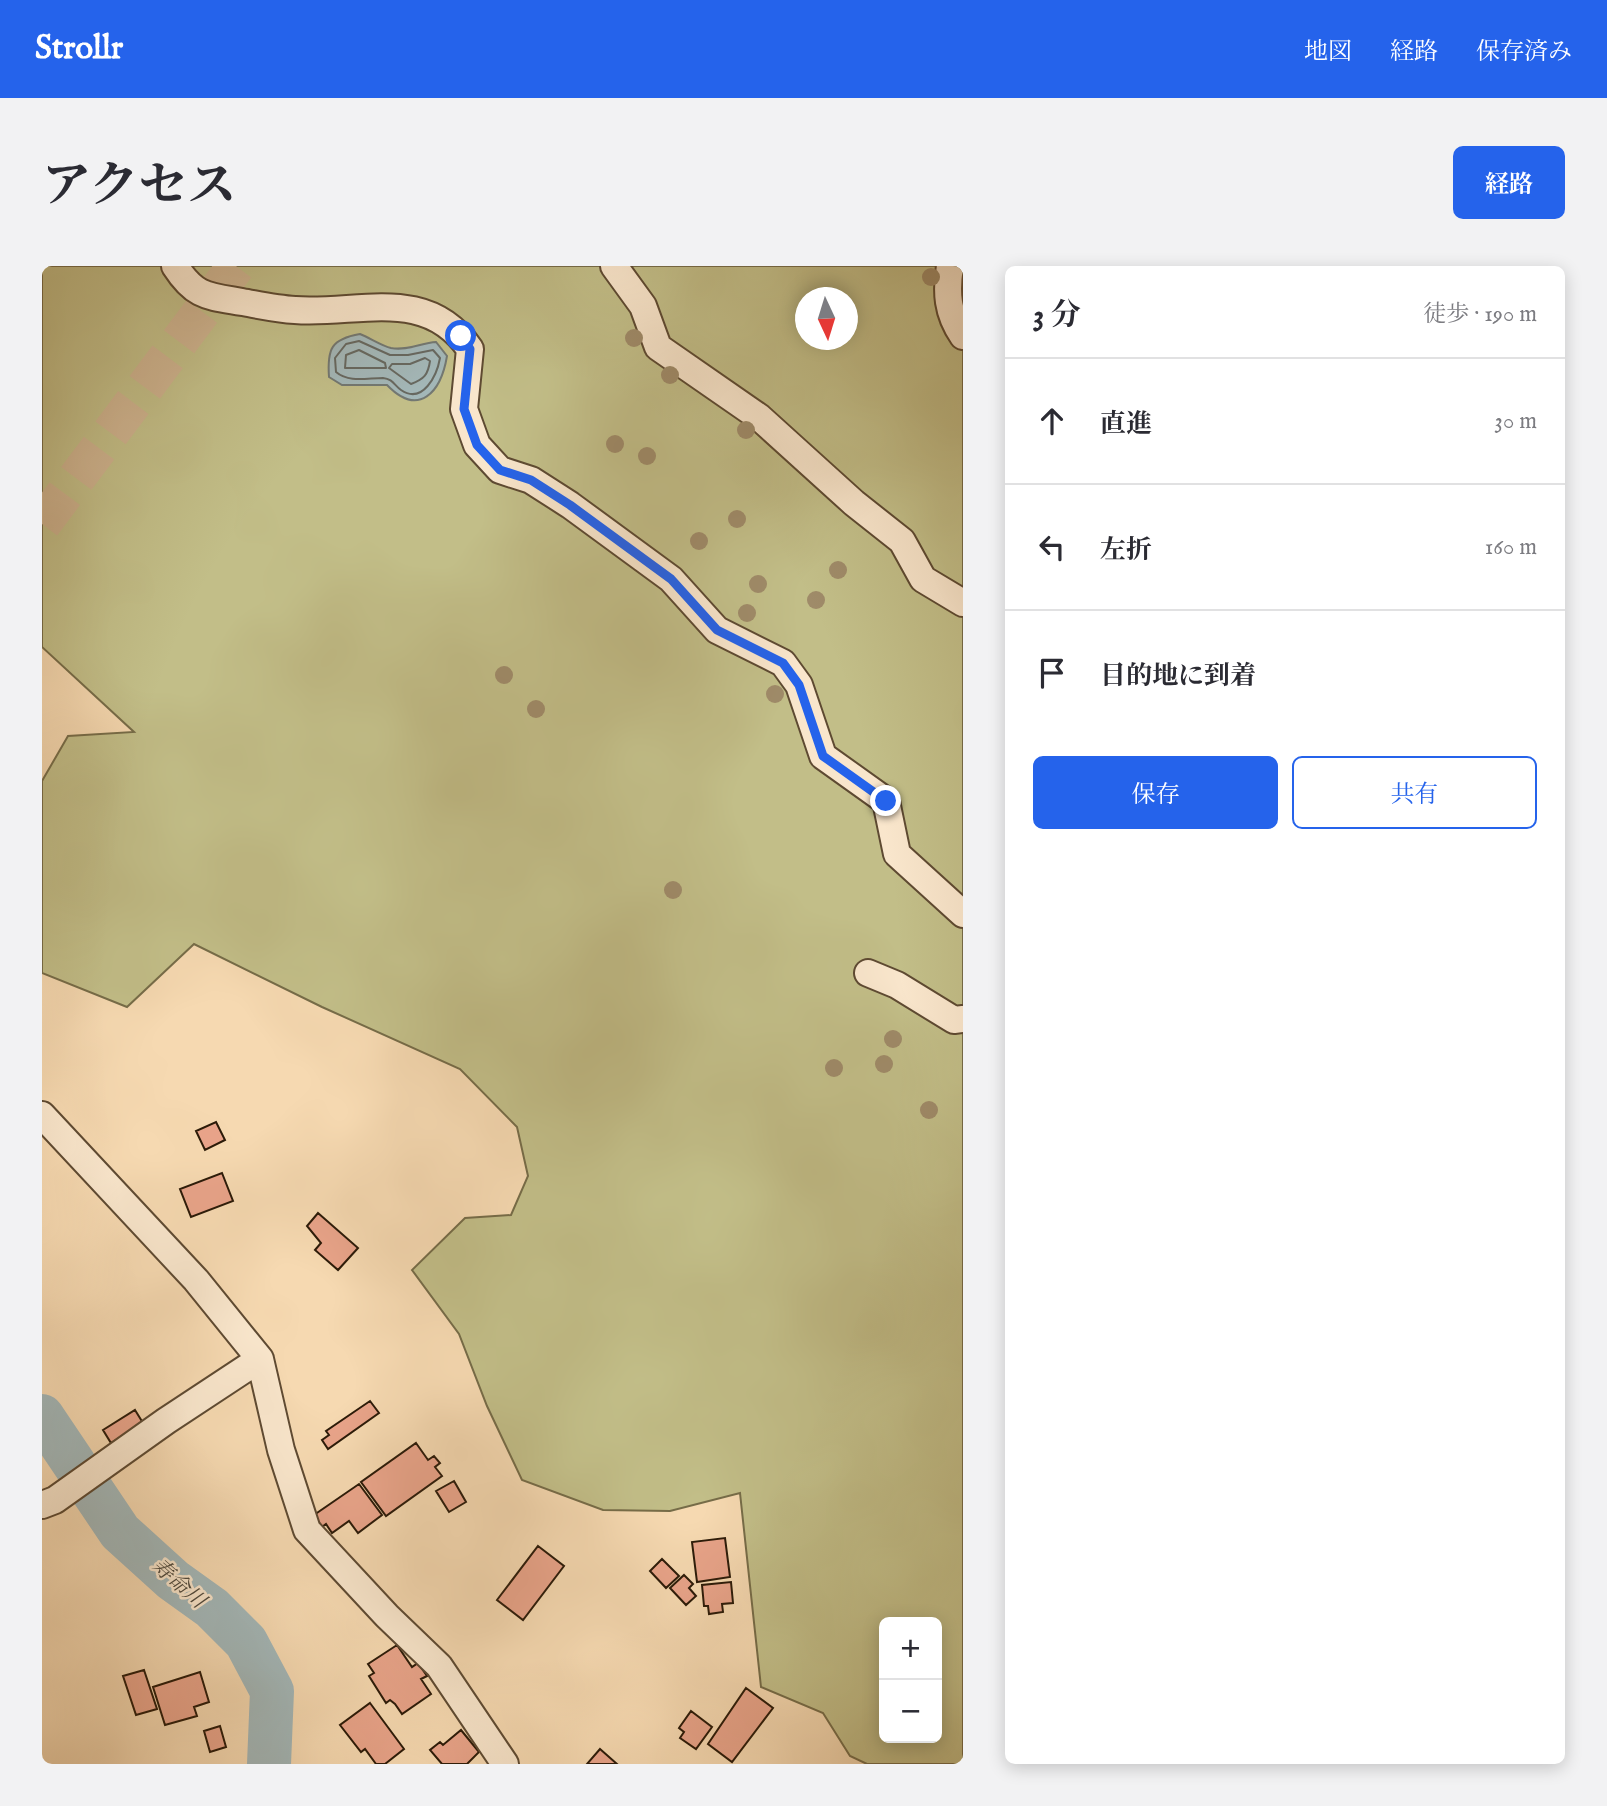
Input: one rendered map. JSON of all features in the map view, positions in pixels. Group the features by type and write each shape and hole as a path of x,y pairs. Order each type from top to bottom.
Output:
{"street":[{"path":"175,266 186,283 201,295 297,311 348,307 413,309 441,321 461,336 470,349 464,409 477,445 500,470 531,480 570,505 671,579 717,630 783,663 799,685 823,756 886,801 897,855 963,914"},
{"path":"614,266 643,306 658,347 760,417 854,503 902,541 923,579 963,603"},
{"path":"951,266 963,281"},
{"path":"951,266 946,294 955,324 963,336"},
{"path":"867,973 897,985 954,1020 963,1019"},
{"path":"42,1115 196,1280 260,1359 281,1450 307,1530 387,1616 439,1665 505,1764"},
{"path":"42,1505 55,1500 166,1421 260,1359"}],"shaded area":[{"path":"42,266 963,266 963,1764 867,1764 850,1756 823,1713 761,1687 740,1493 670,1511 603,1510 522,1480 487,1406 459,1334 412,1270 465,1218 511,1215 528,1176 517,1127 460,1069 322,1007 194,944 127,1007 42,973 42,781 68,736 134,732 42,647"}],"water":[{"path":"360,334 384,346 397,349 436,342 447,356 434,390 418,400 409,399 387,385 342,385 329,377 329,359 333,347 343,339"}],"building":[{"path":"216,1122 225,1140 205,1150 196,1131"},
{"path":"222,1173 233,1201 191,1217 180,1189"},
{"path":"318,1213 358,1248 338,1270 315,1250 321,1243 307,1226"},
{"path":"370,1401 379,1413 328,1449 322,1440 329,1435 326,1431"},
{"path":"135,1410 143,1423 111,1443 103,1430"},
{"path":"416,1443 428,1460 434,1456 440,1463 435,1467 442,1476 386,1516 361,1482"},
{"path":"454,1481 466,1502 449,1512 436,1491"},
{"path":"359,1484 382,1515 358,1533 349,1521 332,1533 326,1524 322,1527 314,1515"},
{"path":"725,1538 730,1577 697,1582 692,1542"},
{"path":"538,1546 564,1566 523,1620 497,1600"},
{"path":"662,1559 679,1576 666,1588 650,1571"},
{"path":"684,1575 693,1584 689,1588 696,1596 686,1605 670,1588"},
{"path":"731,1582 733,1603 722,1604 723,1612 709,1614 708,1606 704,1606 702,1585"},
{"path":"397,1645 412,1667 418,1663 427,1676 421,1679 431,1694 402,1714 390,1700 386,1703 369,1676 374,1673 368,1664"},
{"path":"144,1670 157,1709 136,1715 123,1676"},
{"path":"200,1672 209,1702 194,1707 197,1716 165,1725 153,1687"},
{"path":"746,1688 773,1708 732,1762 708,1744"},
{"path":"370,1703 404,1749 385,1764 376,1764 365,1749 361,1752 340,1725"},
{"path":"691,1711 712,1727 696,1749 680,1738 684,1732 679,1728"},
{"path":"220,1726 226,1747 210,1752 204,1731"},
{"path":"461,1730 479,1752 467,1764 442,1764 430,1750 440,1742 443,1745"},
{"path":"600,1749 617,1764 587,1764"}],"waterway":[{"name":"寿命川","path":"42,1416 120,1532 173,1580 212,1608 246,1642 272,1691 269,1764"}],"tunnel":[{"path":"42,524 236,266"}],"route":[{"path":"461,336 470,349 464,409 477,445 500,470 531,480 570,505 671,579 717,630 783,663 799,685 823,756 886,801"}]}
